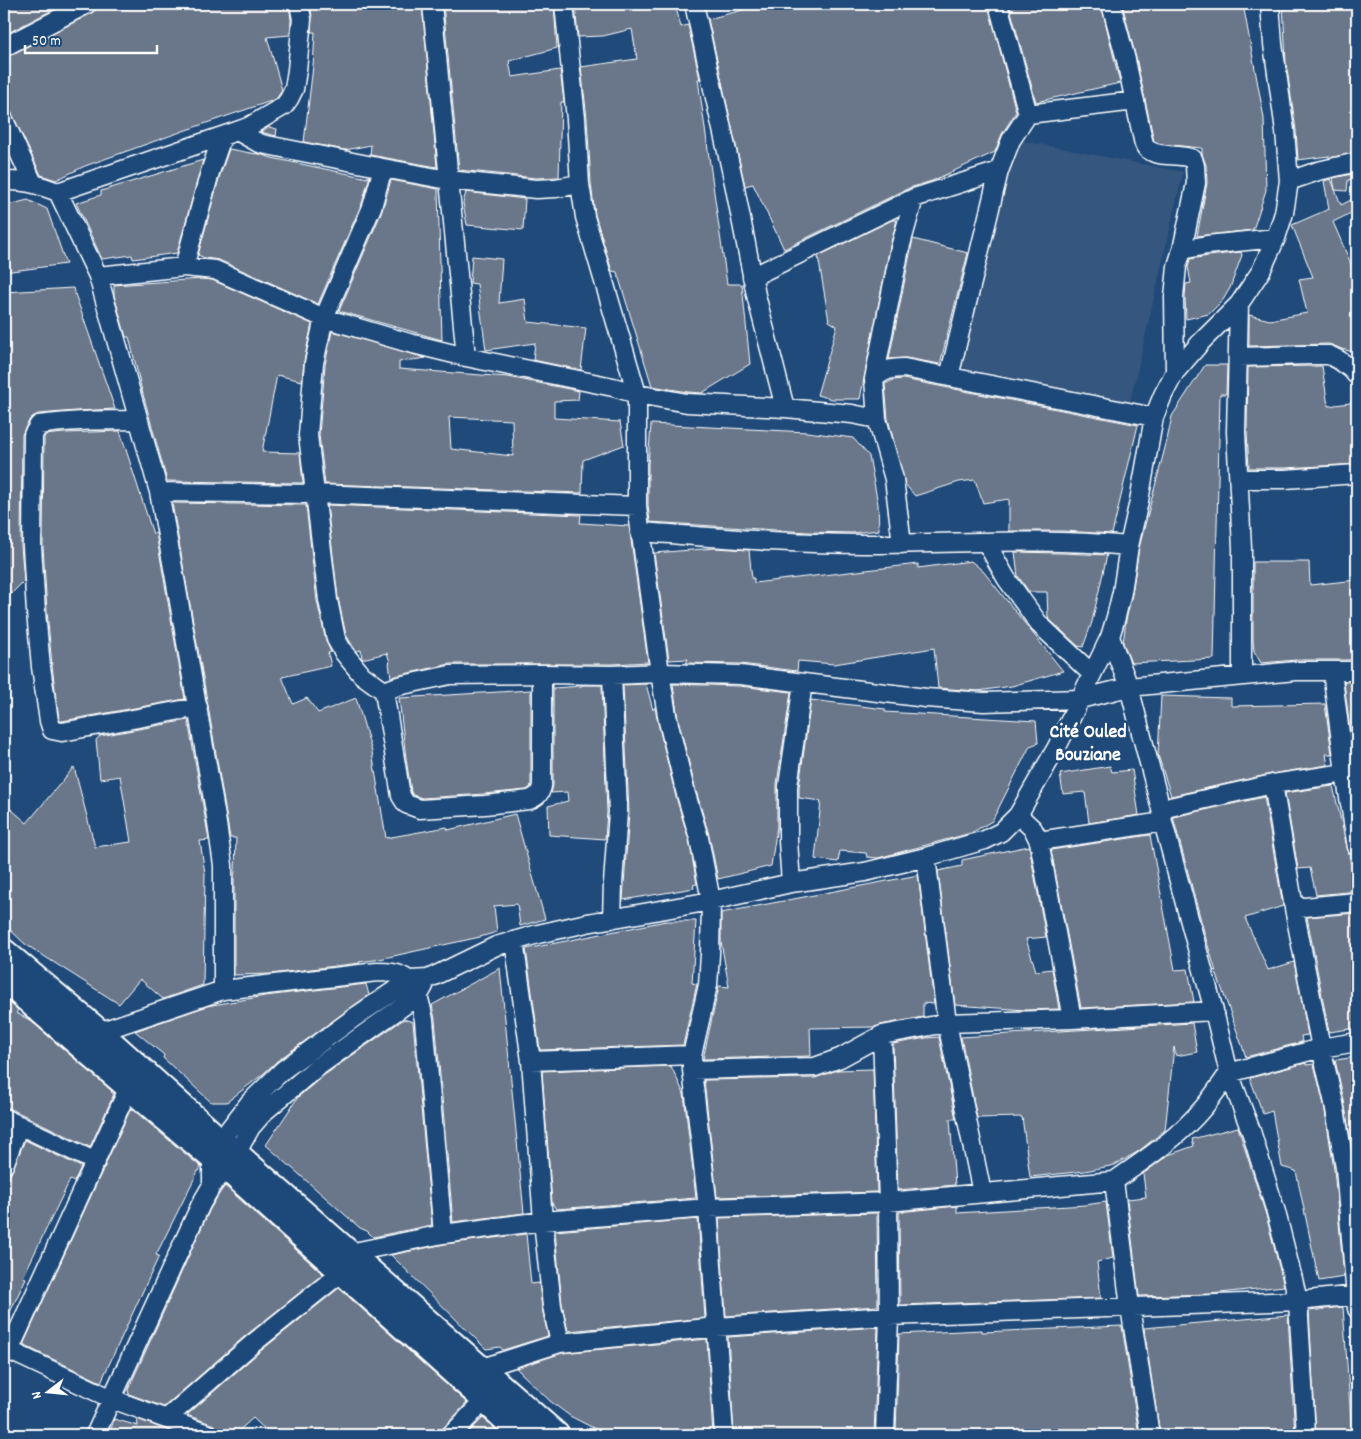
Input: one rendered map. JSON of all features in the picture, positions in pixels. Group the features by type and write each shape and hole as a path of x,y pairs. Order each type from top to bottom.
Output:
{"street":[{"path":"4,47 87,4"},
{"path":"4,182 34,183 58,192 230,134 248,127 284,106 294,89 297,70 302,19 299,4"},
{"path":"432,4 466,357"},
{"path":"564,4 584,217 637,394 637,506 660,673 668,721 698,838 710,901 708,985 692,1063 708,1208 724,1435"},
{"path":"694,4 734,182 752,277 785,408"},
{"path":"949,377 998,171 1011,140 1028,114 998,4"},
{"path":"1111,4 1146,148 1158,153 1187,156 1193,159 1195,166 1196,182 1177,266 1174,297 1176,372"},
{"path":"99,1032 223,990 377,972 394,973 410,980 428,979 496,946 514,941 587,923 710,901 790,883 865,872 985,840 1001,832 1018,815 1057,747 1110,637 1122,592 1154,418 1163,396 1176,372 1201,342 1239,304 1262,271 1276,238 1284,213 1289,181 1270,4"},
{"path":"1028,114 1135,101"},
{"path":"4,120 34,183"},
{"path":"230,134 262,144 448,180 536,189 580,184"},
{"path":"184,267 210,172 230,134"},
{"path":"1289,181 1318,171 1357,162"},
{"path":"383,168 372,207 324,318 314,363 308,435 328,600 336,639 344,653 362,675 384,691 401,796 406,804 420,808 511,802 535,798 540,793 542,786 542,674"},
{"path":"752,277 914,198 998,171"},
{"path":"58,192 98,276 159,492 198,707 223,864 223,990"},
{"path":"902,544 894,479 877,419 874,379 900,248 914,198"},
{"path":"1182,250 1207,245 1276,238"},
{"path":"98,276 184,267 214,270 324,318 416,345 466,357 687,403 785,408 852,414 877,419"},
{"path":"1239,304 1236,432 1242,548 1242,676"},
{"path":"1238,357 1329,355 1352,369 1357,376"},
{"path":"874,379 880,373 895,368 904,368 1154,418"},
{"path":"139,420 87,420 46,424 39,426 33,435 32,546 41,667 49,721 52,730 62,732 198,707"},
{"path":"1239,479 1357,474"},
{"path":"159,492 315,494 637,506"},
{"path":"640,532 826,544 1096,542 1129,546"},
{"path":"986,542 1006,578 1039,624 1092,674"},
{"path":"1110,637 1129,687 1229,1073 1251,1131 1276,1212 1298,1302 1306,1435"},
{"path":"384,691 398,686 450,675 612,675 660,673 740,676 926,698 984,702 1080,699 1129,687 1296,671 1357,671"},
{"path":"1332,671 1351,772 1357,847"},
{"path":"612,675 618,812 612,919"},
{"path":"790,883 788,786 803,684"},
{"path":"1039,841 1162,816 1273,784 1351,772"},
{"path":"479,1369 560,1343 717,1327 890,1316 1357,1299 1345,1168 1334,1103 1321,1048 1294,908 1273,784"},
{"path":"1018,815 1033,829 1039,841 1072,1019"},
{"path":"926,857 947,1023 982,1193"},
{"path":"1294,908 1357,902"},
{"path":"514,941 531,1061 543,1221 552,1306 560,1343"},
{"path":"4,952 13,978 129,1087 345,1263 479,1369 556,1435"},
{"path":"13,978 99,1032 221,1161"},
{"path":"221,1161 264,1112 316,1068 419,995 428,979"},
{"path":"410,980 419,995 424,1020 443,1234"},
{"path":"95,1435 250,1102 283,1070 355,1017 410,980"},
{"path":"531,1061 815,1067 840,1058 882,1035 947,1023 1072,1019 1214,1011"},
{"path":"882,1035 890,1316 885,1435"},
{"path":"166,1419 345,1263 443,1234 543,1221 708,1208 888,1202 1114,1181 1144,1161 1178,1133 1202,1109 1229,1073 1321,1048 1357,1042"},
{"path":"129,1087 96,1162 6,1350 112,1399 210,1435"},
{"path":"4,1164 12,1122 96,1162"},
{"path":"1114,1181 1130,1307 1150,1435"},
{"path":"345,1263 522,1435"},
{"path":"451,1435 485,1400"}],"shaded area":[{"path":"1013,139 1183,172 1129,407 961,367"}],"building":[{"path":"4,4 64,4 4,35"},
{"path":"98,4 289,4 290,35 267,37 282,90 274,100 85,166 56,180 41,175 4,97 4,58 92,13"},
{"path":"310,4 422,4 437,167 370,155 371,145 345,150 304,142 315,32 311,32 312,17"},
{"path":"443,4 554,4 557,48 509,61 512,77 560,70 564,102 561,102 559,177 536,178 459,170"},
{"path":"575,4 675,4 681,27 688,25 700,79 698,79 727,284 742,284 750,364 702,393 652,386 617,272 612,271 595,215 581,67 637,59 632,29 603,36 578,37"},
{"path":"766,4 988,4 1016,112 1002,134 995,152 932,181 909,188 784,249 753,184 745,186 708,19"},
{"path":"1009,4 1101,4 1120,83 1036,102"},
{"path":"1122,4 1243,4 1264,118 1266,190 1253,230 1197,236 1207,183 1206,165 1202,148 1161,144 1154,141"},
{"path":"1283,4 1357,4 1357,152 1329,158 1329,156 1298,160 1296,130 1286,63"},
{"path":"269,127 277,129 276,136 261,132"},
{"path":"229,149 256,153 368,178 370,176 362,203 318,304 219,260 198,255"},
{"path":"203,160 177,253 133,259 132,255 102,259 76,203 101,195 101,191"},
{"path":"1357,173 1357,178 1348,180 1347,191 1335,190 1333,178"},
{"path":"1331,179 1341,205 1353,199 1357,209 1333,222 1351,264 1357,294 1357,335 1353,352 1329,344 1249,346 1249,315 1270,320 1307,313 1299,279 1313,277 1292,225 1329,209 1324,181"},
{"path":"391,180 438,189 442,340 339,311 382,211"},
{"path":"466,192 525,199 523,230 467,225 463,203"},
{"path":"28,200 47,209 66,264 4,272 4,206"},
{"path":"892,220 897,220 890,246 860,399 832,399 817,395 837,326 829,321 818,256"},
{"path":"913,239 968,253 940,364 906,358 889,359"},
{"path":"1241,252 1242,255 1230,288 1223,300 1209,314 1186,319 1186,284 1191,283 1188,267 1190,259"},
{"path":"472,256 502,259 499,303 525,299 528,322 586,328 581,370 533,360 535,343 486,350 477,284 470,283"},
{"path":"202,279 212,280 312,324 302,381 277,375 262,452 300,453 303,483 167,481 129,337 126,337 114,295 114,285"},
{"path":"73,288 115,409 38,414 30,419 22,435 21,546 24,581 4,601 4,292"},
{"path":"332,331 426,358 399,362 399,369 508,377 579,391 578,400 554,401 554,418 620,422 624,445 583,460 582,493 325,484 319,435 325,365","holes":["449,417 512,420 513,456 451,449"]},
{"path":"1205,365 1227,365 1226,394 1220,394 1214,659 1131,663 1123,643 1139,548 1172,416"},
{"path":"1322,366 1328,406 1357,402 1357,464 1249,468 1247,432 1248,367"},
{"path":"903,379 1138,425 1112,534 1063,531 1009,531 1009,499 983,503 975,480 959,482 915,496 905,484 888,419 885,384 893,380"},
{"path":"651,424 807,432 853,438 869,456 878,504 879,530 852,533 808,532 650,522 648,465"},
{"path":"120,431 153,534 156,533 185,699 60,721 52,666 43,546 44,438 45,435 65,433"},
{"path":"172,503 306,505 317,601 326,641 331,652 328,653 331,666 282,677 293,704 307,698 318,713 356,698 372,752 386,838 447,827 448,830 515,814 545,919 520,926 517,904 494,906 497,932 480,937 360,963 270,974 234,975 236,838 230,838"},
{"path":"327,505 581,515 580,523 629,526 648,662 612,664 450,664 391,677 387,653 362,659 361,650 356,651 346,635 338,598"},
{"path":"715,548 749,550 754,583 918,564 918,568 971,561 983,571 1063,671 1012,686 978,691 938,688 934,648 834,664 798,661 797,671 741,664 686,663 688,659 669,660 654,553"},
{"path":"1015,552 1107,555 1092,622 1083,647 1078,646 1048,618 1047,592 1029,592 1018,576"},
{"path":"1253,562 1309,562 1310,585 1357,580 1357,660 1296,660 1261,663 1254,651 1253,639"},
{"path":"1344,682 1357,682 1357,754 1353,754"},
{"path":"646,684 653,710 655,707 676,797 689,840 697,884 693,885 694,888 623,900 629,812 623,685"},
{"path":"673,684 739,686 791,692 777,784 777,826 771,866 718,879 709,835 678,719"},
{"path":"602,685 607,812 605,839 549,835 548,806 568,801 567,792 551,793 553,786 553,688"},
{"path":"531,690 530,788 484,794 422,798 413,795 406,758 399,698"},
{"path":"1161,696 1231,698 1231,706 1325,704 1332,754 1326,754 1328,765 1271,774 1171,796 1158,755"},
{"path":"811,700 885,709 885,712 1036,721 1038,743 1030,746 992,821 971,833 878,858 867,857 866,853 840,851 838,862 815,859 821,801 799,798"},
{"path":"188,720 209,840 200,841 205,873 203,985 163,999 140,979 119,1004 25,944 4,924 4,803 27,823 74,767 95,847 131,842 120,776 100,779 96,740 100,736"},
{"path":"1110,766 1112,772 1132,770 1139,815 1089,823 1085,792 1063,794 1060,774"},
{"path":"1333,786 1357,891 1316,895 1310,868 1298,869 1285,793"},
{"path":"1264,797 1283,906 1245,918 1268,970 1294,962 1308,1035 1301,1036 1302,1042 1246,1057 1206,939 1173,817"},
{"path":"1150,835 1175,970 1188,969 1194,1002 1081,1008 1051,850"},
{"path":"1029,846 1046,937 1026,939 1036,971 1052,969 1059,1009 1026,1010 955,1005 938,871 962,866 962,860"},
{"path":"918,875 934,1004 923,1003 923,1017 875,1027 810,1028 811,1056 703,1059 719,986 729,987 721,942 721,913"},
{"path":"1357,913 1357,1028 1329,1032 1307,917"},
{"path":"666,921 696,921 692,983 697,984 683,1045 540,1050 526,949"},
{"path":"500,968 524,1213 453,1222 435,1019 432,1005"},
{"path":"366,984 369,995 277,1061 227,1102 211,1102 163,1058 164,1055 135,1031 207,1006 265,996"},
{"path":"4,998 18,1010 16,1013 30,1020 114,1094 90,1147 4,1107"},
{"path":"404,1019 413,1022 432,1225 373,1237 367,1231 360,1228 266,1145 298,1097 323,1076"},
{"path":"1192,1023 1197,1052 1176,1056 1174,1047 1165,1130 1139,1151 1115,1165 1085,1171 1030,1177 1022,1117 977,1118 961,1037"},
{"path":"939,1037 956,1119 950,1119 955,1185 898,1190 893,1044"},
{"path":"1357,1057 1357,1187 1344,1101 1335,1060"},
{"path":"1306,1063 1306,1065 1314,1064 1324,1105 1334,1169 1344,1277 1319,1281 1296,1171 1282,1167 1272,1111 1263,1114 1250,1078"},
{"path":"671,1066 684,1094 696,1198 556,1209 552,1203 542,1071"},
{"path":"873,1069 877,1192 717,1197 704,1080 815,1078 837,1070"},
{"path":"131,1108 201,1167 156,1255 159,1256 101,1382 23,1345"},
{"path":"1238,1127 1266,1215 1284,1286 1211,1294 1139,1296 1127,1199 1146,1197 1143,1174 1168,1155 1194,1146 1192,1139"},
{"path":"25,1140 81,1167 74,1182 70,1180 23,1277 26,1278 4,1325 4,1190"},
{"path":"225,1186 323,1274 244,1337 164,1407 129,1394 128,1390 210,1209"},
{"path":"1106,1202 1113,1258 1097,1262 1101,1298 900,1305 899,1212 957,1206 957,1213"},
{"path":"877,1213 878,1306 726,1316 719,1218"},
{"path":"698,1219 705,1318 568,1331 562,1304 555,1231"},
{"path":"526,1234 531,1284 539,1283 548,1336 503,1350 500,1347 486,1349 391,1255 445,1244"},
{"path":"339,1288 467,1403 443,1428 441,1435 271,1435 253,1418 234,1435 220,1435 214,1425 187,1415 258,1353"},
{"path":"1343,1307 1352,1435 1316,1435 1309,1311"},
{"path":"1288,1315 1295,1435 1160,1435 1144,1328"},
{"path":"1122,1326 1139,1435 896,1435 899,1334"},
{"path":"878,1327 874,1435 734,1435 728,1337"},
{"path":"707,1339 713,1435 603,1433 570,1416 550,1401 516,1368 562,1353"},
{"path":"483,1418 502,1435 466,1435"},
{"path":"114,1419 138,1426 137,1419 180,1435 109,1435"}],"district":[{"name":"Cité Ouled Bouziane","path":"1088,744"}]}
